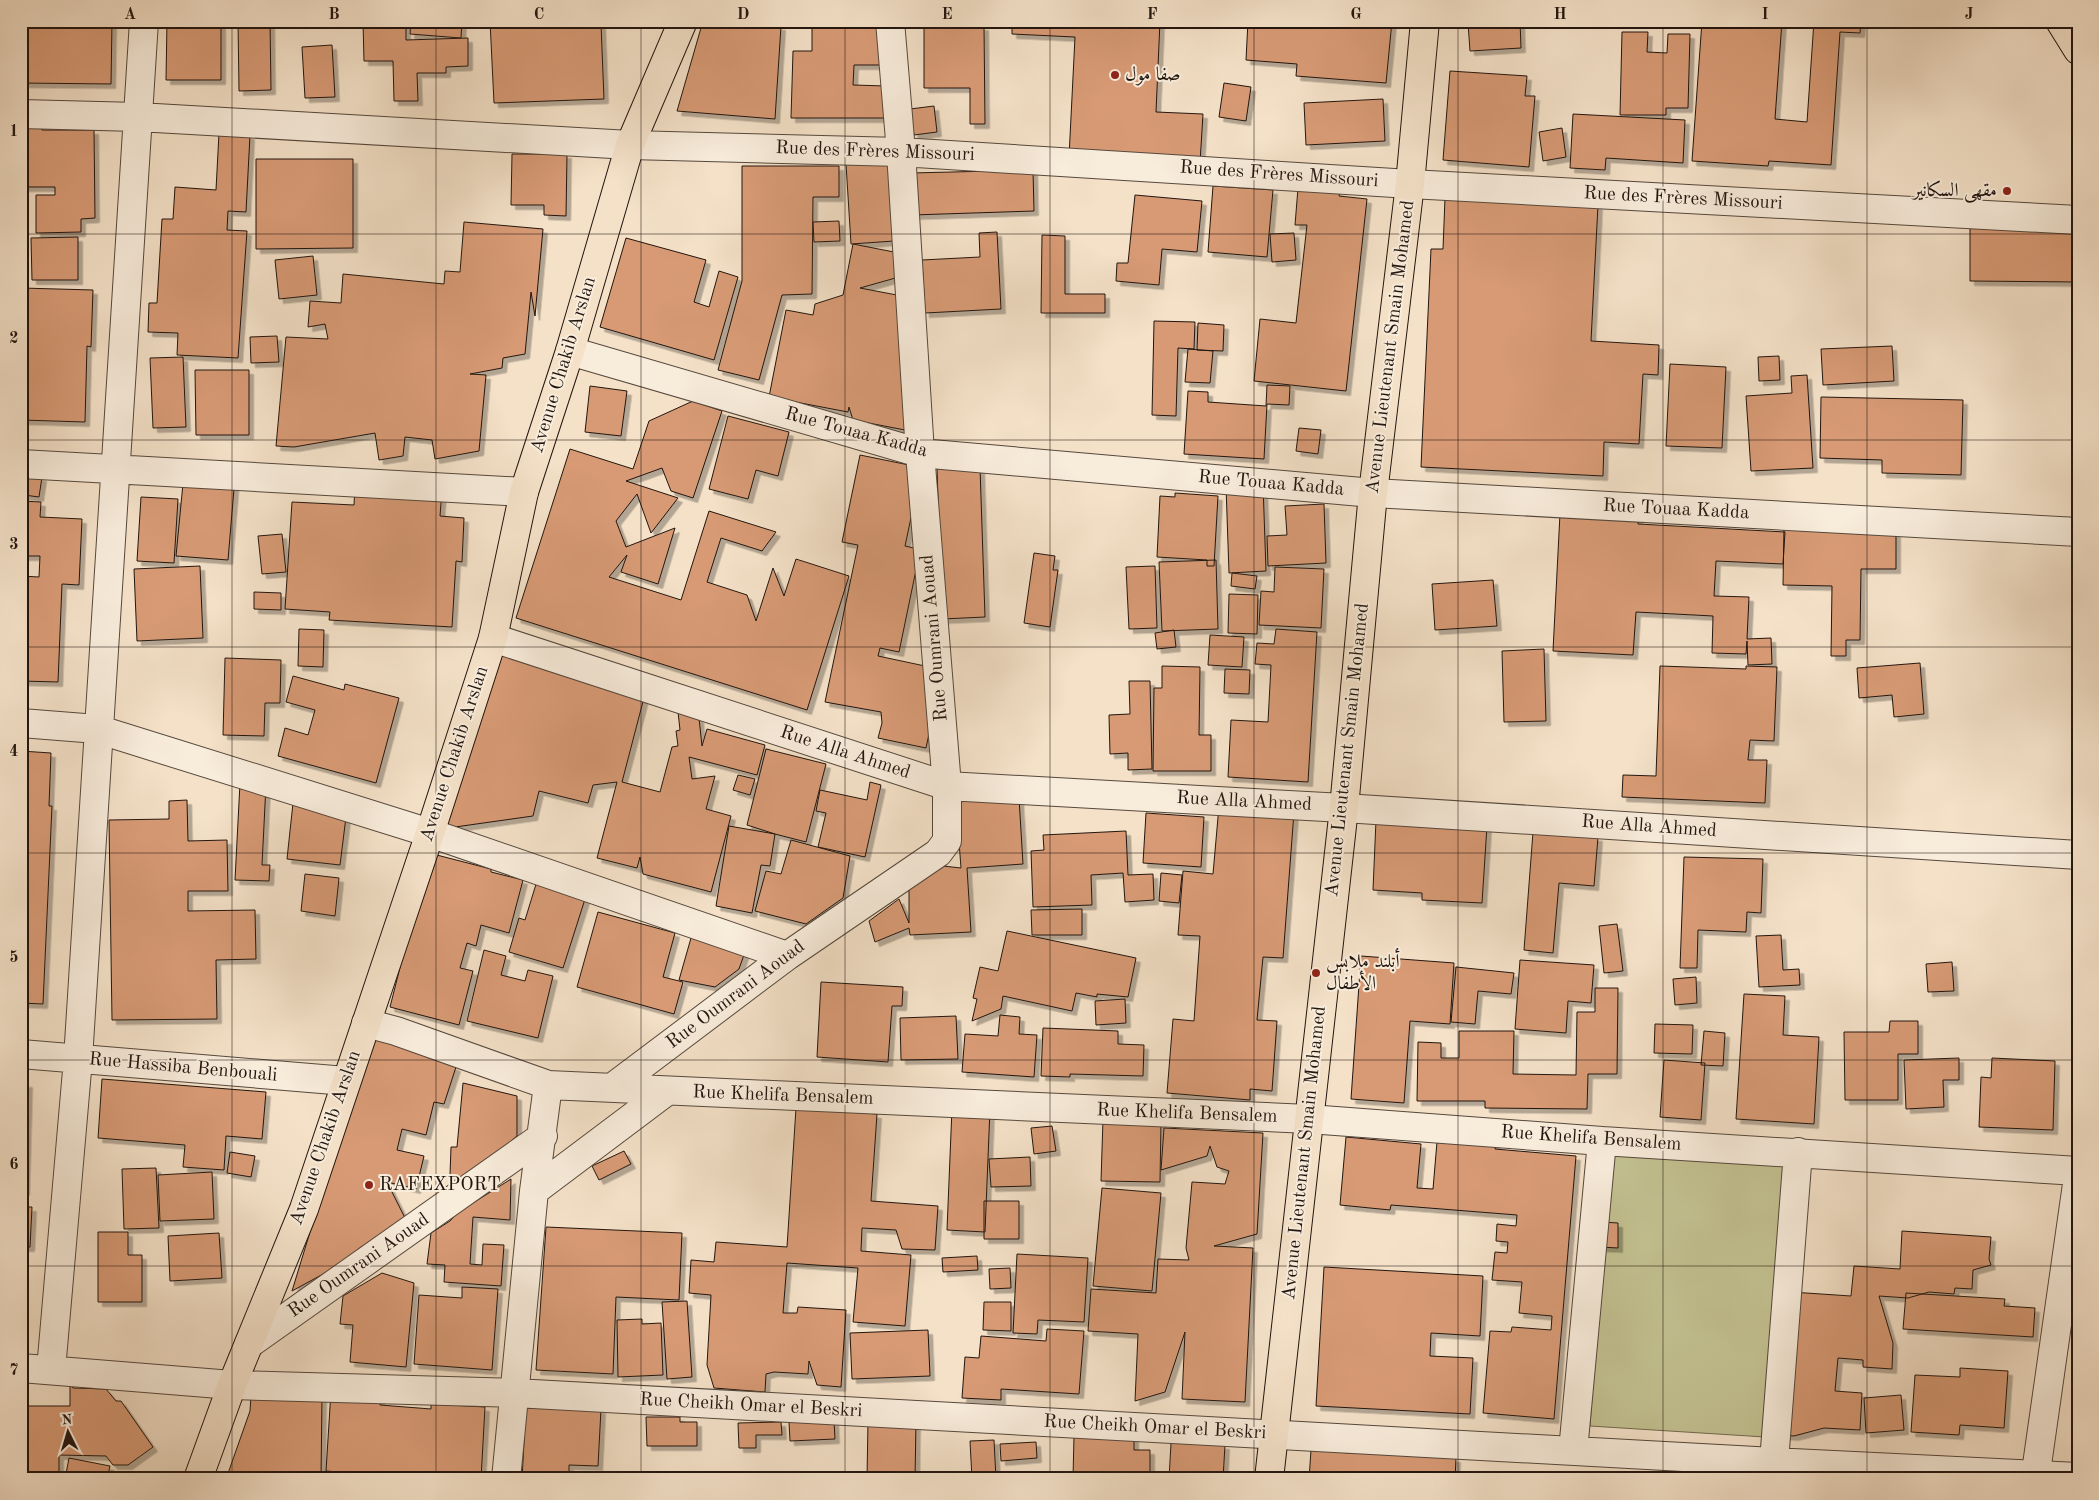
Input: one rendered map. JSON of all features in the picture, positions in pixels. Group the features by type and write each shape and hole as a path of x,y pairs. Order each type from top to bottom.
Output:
{"main road":[{"name":"Avenue Chakib Arslan","path":"198,1479 232,1385 304,1209 430,833 493,638 524,492 570,351 630,145 683,21"},
{"name":"Avenue Lieutenant Smain Mohamed","path":"1269,1479 1344,808 1373,493 1410,184 1426,21"},
{"path":"2060,21 2078,50"}],"street":[{"path":"51,1370 78,1059 97,729 144,21"},
{"name":"Rue Oumrani Aouad","path":"613,1087 787,956 938,853 947,841 947,786 920,453 901,152 890,21"},
{"name":"Rue des Frères Missouri","path":"21,114 138,117 630,145 901,152 1410,184 2078,220"},
{"name":"Rue Touaa Kadda","path":"570,351 920,453 1373,493 2078,532"},
{"path":"21,464 524,492"},
{"name":"Rue Alla Ahmed","path":"493,638 947,786 1344,808 2078,855"},
{"path":"21,723 97,729 430,833 787,956"},
{"name":"Rue Khelifa Bensalem","path":"366,1024 396,1031 548,1085 1308,1119 1602,1141 2078,1170"},
{"name":"Rue Hassiba Benbouali","path":"21,1054 346,1081"},
{"path":"506,1479 534,1191 543,1136 548,1085"},
{"path":"534,1191 667,1091"},
{"name":"Rue Oumrani Aouad","path":"249,1344 543,1136"},
{"path":"1573,1451 1602,1141"},
{"path":"1774,1462 1798,1152"},
{"path":"2035,1477 2078,1177"},
{"name":"Rue Cheikh Omar el Beskri","path":"21,1368 232,1385 515,1393 2035,1477 2078,1477"}],"shaded area":[{"path":"1609,1153 1783,1164 1765,1437 1590,1426"}],"building":[{"path":"21,21 112,21 111,84 21,83"},
{"path":"167,21 221,21 221,80 166,80"},
{"path":"238,21 270,21 271,90 239,91"},
{"path":"363,21 406,21 406,40 468,38 468,66 446,67 446,73 417,73 418,101 394,101 393,61 364,61"},
{"path":"411,21 462,21 461,38 410,34"},
{"path":"490,21 547,21 547,26 601,24 604,99 494,103"},
{"path":"703,21 756,21 755,24 781,26 775,119 677,111"},
{"name":"صفا مول","path":"1012,21 1160,21 1156,112 1203,114 1200,163 1069,157 1075,37 1012,34"},
{"path":"1248,21 1336,24 1337,21 1392,21 1386,83 1296,76 1297,64 1246,60"},
{"path":"1520,21 1521,48 1470,51 1468,23"},
{"path":"1702,21 1782,21 1775,119 1807,122 1814,21 1861,21 1860,33 1840,32 1831,165 1769,161 1768,166 1692,161"},
{"path":"812,26 882,28 881,65 854,65 853,85 886,86 884,118 791,118 793,51 812,51"},
{"path":"984,26 985,124 970,124 970,88 924,88 924,27"},
{"path":"1622,32 1648,32 1647,52 1667,53 1668,34 1690,34 1688,108 1666,108 1666,115 1620,115"},
{"path":"332,45 335,97 305,98 302,47"},
{"path":"1450,71 1527,76 1525,96 1535,96 1529,167 1443,160"},
{"path":"1224,83 1251,87 1246,121 1219,117"},
{"path":"1383,99 1385,141 1306,145 1304,103"},
{"path":"934,106 937,132 914,135 910,109"},
{"path":"1573,114 1685,120 1683,163 1606,158 1605,170 1570,168"},
{"path":"42,127 42,130 94,130 95,218 81,219 81,232 36,233 36,195 55,195 55,187 21,187 21,128"},
{"path":"1562,128 1566,157 1543,161 1539,132"},
{"path":"219,133 250,135 246,212 228,211 227,230 247,231 238,358 177,355 178,333 148,332 149,303 157,303 162,219 173,219 175,187 216,190"},
{"path":"512,154 567,154 566,216 544,215 544,205 511,205"},
{"path":"256,159 353,159 353,248 256,249"},
{"path":"889,161 894,241 851,244 846,164"},
{"path":"742,166 839,166 839,197 813,197 812,294 782,295 759,380 718,370 742,281"},
{"path":"1033,170 1034,211 912,215 911,173"},
{"path":"1213,186 1273,190 1267,257 1208,252"},
{"path":"1298,188 1340,192 1339,196 1367,199 1346,391 1254,381 1260,319 1296,323 1307,225 1295,225"},
{"path":"1135,195 1202,201 1197,252 1162,249 1159,285 1116,281 1117,263 1128,263"},
{"path":"1445,198 1598,205 1591,341 1659,345 1658,375 1643,374 1639,444 1604,442 1603,476 1421,467 1431,249 1443,249"},
{"path":"839,221 840,241 814,242 813,222"},
{"path":"464,222 543,229 535,316 531,292 525,354 503,358 502,368 470,374 486,375 479,451 435,459 432,440 405,437 403,456 379,460 375,433 294,447 276,446 286,337 328,339 325,324 308,327 310,301 341,303 343,274 444,284 445,271 460,272"},
{"path":"1970,223 2078,224 2078,282 1970,281"},
{"path":"997,232 1001,309 925,313 922,260 980,257 979,233"},
{"path":"1294,233 1296,260 1272,262 1270,234"},
{"path":"1042,235 1065,236 1065,294 1105,294 1105,313 1041,313"},
{"path":"78,237 78,280 32,280 31,238"},
{"path":"626,238 706,260 694,302 709,307 719,271 738,277 714,360 600,327"},
{"path":"853,244 899,253 899,277 860,288 902,296 912,428 905,430 853,420 849,407 848,412 769,397 786,310 813,315 815,304 843,295"},
{"path":"313,256 317,295 279,299 275,260"},
{"path":"21,288 93,290 91,347 87,346 85,422 21,420"},
{"path":"1154,321 1195,322 1194,349 1178,348 1176,416 1152,415"},
{"path":"1198,323 1224,325 1223,351 1197,350"},
{"path":"277,336 279,362 251,363 250,337"},
{"path":"1892,346 1894,381 1823,385 1821,349"},
{"path":"1188,349 1213,351 1210,383 1185,382"},
{"path":"1779,356 1780,380 1759,381 1758,357"},
{"path":"183,357 186,427 153,428 150,358"},
{"path":"1670,364 1726,367 1722,448 1666,446"},
{"path":"195,370 249,370 249,435 196,435"},
{"path":"1807,375 1813,468 1751,471 1746,396 1792,393 1791,376"},
{"path":"1267,385 1290,386 1289,405 1267,404 1264,459 1184,454 1188,391 1208,392 1208,402 1266,406"},
{"path":"590,386 627,391 621,436 585,432"},
{"path":"1821,397 1963,400 1961,475 1882,473 1882,460 1820,458"},
{"path":"693,401 722,411 693,498 671,491 662,468 626,481 678,498 651,533 637,494 616,521 626,547 675,528 658,584 621,572 627,555 609,577 681,600 709,511 776,532 762,551 721,538 707,582 747,595 756,621 773,568 784,596 796,559 849,576 807,710 516,618 570,449 633,469 649,421"},
{"path":"728,416 789,432 778,476 756,470 748,499 709,489"},
{"path":"1299,428 1321,430 1318,454 1296,451"},
{"path":"860,455 909,465 912,513 905,546 914,548 916,570 899,652 880,648 878,656 925,666 930,729 926,748 878,738 882,723 881,712 825,702 858,545 842,542"},
{"path":"980,467 985,617 942,619 937,468"},
{"path":"184,473 235,477 228,560 176,556"},
{"path":"27,474 42,477 39,497 24,495"},
{"path":"1263,484 1266,571 1229,573 1226,486"},
{"path":"355,486 442,491 440,516 464,518 462,562 456,561 452,627 329,620 330,612 285,609 292,502 354,505"},
{"path":"1175,493 1218,496 1214,566 1207,566 1207,560 1157,557 1160,496 1175,497"},
{"path":"1561,494 1639,497 1638,524 1785,532 1783,564 1716,561 1714,596 1749,597 1747,639 1771,638 1772,664 1748,665 1747,641 1746,654 1712,653 1713,616 1636,612 1633,655 1553,651"},
{"path":"141,497 178,499 174,563 137,561"},
{"path":"21,501 41,502 40,517 82,519 79,585 62,584 58,682 21,681 21,576 39,577 40,556 21,556"},
{"path":"1324,504 1326,563 1268,566 1267,536 1287,535 1285,506"},
{"path":"1784,527 1896,528 1896,569 1861,569 1860,640 1846,640 1846,656 1831,656 1832,586 1783,585"},
{"path":"282,534 286,572 262,574 258,536"},
{"path":"1034,553 1055,556 1053,570 1058,570 1050,627 1024,623"},
{"path":"1216,560 1218,629 1162,631 1159,562"},
{"path":"200,566 203,638 137,641 134,569"},
{"path":"1155,566 1157,628 1129,629 1126,567"},
{"path":"1275,567 1324,569 1321,628 1259,625 1261,591 1274,592"},
{"path":"1232,573 1257,576 1255,589 1231,586"},
{"path":"1493,580 1497,626 1435,630 1432,584"},
{"path":"254,592 281,593 281,610 254,609"},
{"path":"1229,594 1258,595 1257,634 1228,633"},
{"path":"299,629 324,630 323,667 298,666"},
{"path":"1276,629 1317,632 1308,782 1228,777 1231,720 1268,722 1271,665 1255,664 1257,643 1274,644"},
{"path":"1174,630 1176,647 1157,649 1155,633"},
{"path":"1210,635 1244,637 1242,667 1208,665"},
{"path":"488,649 646,690 622,782 660,792 672,747 678,746 676,731 680,730 678,712 699,718 702,746 707,729 765,745 757,775 689,757 692,779 715,776 706,809 731,816 711,892 643,874 640,857 637,868 597,858 617,782 593,785 588,803 539,791 533,816 441,829"},
{"path":"1544,649 1546,721 1504,722 1502,651"},
{"path":"225,658 281,660 280,703 265,703 264,736 223,735"},
{"path":"1920,663 1924,714 1894,717 1892,695 1859,698 1857,668"},
{"path":"1162,666 1200,667 1199,735 1211,735 1211,771 1153,771 1154,688 1162,688"},
{"path":"1660,666 1746,669 1746,666 1777,667 1774,741 1750,740 1748,760 1767,760 1765,803 1622,797 1623,775 1656,776"},
{"path":"1225,669 1250,670 1249,694 1224,693"},
{"path":"293,676 344,690 345,684 399,698 376,783 278,756 285,728 308,735 315,710 286,702"},
{"path":"1129,681 1150,681 1152,769 1128,770 1128,753 1110,754 1109,715 1130,714"},
{"path":"766,749 826,764 806,842 747,825"},
{"path":"21,751 51,753 49,806 52,806 43,1004 21,1003 21,837 23,837 24,807 21,807"},
{"path":"738,775 755,779 750,795 733,790"},
{"path":"870,782 881,785 865,857 818,847 826,813 816,811 820,790 867,800"},
{"path":"240,783 266,785 262,865 270,865 269,881 235,880"},
{"path":"1019,798 1023,864 967,868 971,932 910,935 909,928 875,942 869,921 899,899 909,923 909,888 934,865 961,868 956,802"},
{"path":"187,800 188,841 227,840 228,891 188,891 188,911 255,910 256,959 216,960 217,1019 112,1020 109,820 169,819 169,801"},
{"path":"293,803 347,809 340,865 287,859"},
{"path":"1219,806 1294,812 1283,958 1263,957 1257,1020 1277,1021 1272,1091 1250,1089 1250,1100 1167,1093 1173,1019 1194,1021 1200,936 1178,935 1183,871 1213,874"},
{"path":"1146,813 1204,817 1201,867 1143,863"},
{"path":"1376,820 1487,826 1482,903 1422,900 1422,893 1373,890"},
{"path":"729,826 775,834 770,866 761,865 752,913 716,906"},
{"path":"1126,831 1128,875 1153,874 1154,900 1125,902 1123,873 1091,875 1092,905 1033,907 1031,851 1044,850 1043,835"},
{"path":"1533,832 1598,837 1594,886 1559,883 1553,953 1524,950"},
{"path":"791,840 850,856 843,898 806,924 755,911 766,871 781,874"},
{"path":"429,853 491,869 491,872 523,880 509,933 481,925 476,946 467,943 460,968 473,971 459,1025 390,1007"},
{"path":"1684,857 1763,859 1761,913 1747,912 1746,932 1698,930 1697,968 1680,968"},
{"path":"1161,873 1182,875 1179,903 1159,901"},
{"path":"305,874 339,878 335,916 301,911"},
{"path":"537,881 586,896 563,968 509,952 519,918 525,920"},
{"path":"1082,909 1082,935 1032,935 1031,910"},
{"path":"598,912 675,933 663,977 683,982 674,1014 577,987"},
{"path":"1617,924 1623,971 1604,973 1599,926"},
{"path":"1007,931 1136,958 1128,997 1097,994 1097,997 1076,993 1072,1011 1003,996 1001,1009 972,1021 977,999 973,998 980,967 998,971"},
{"path":"1781,935 1783,970 1799,969 1800,985 1759,987 1756,936"},
{"path":"691,938 745,952 739,969 715,987 679,980"},
{"path":"484,950 506,956 501,975 525,981 528,970 553,976 538,1038 467,1021"},
{"path":"1361,956 1454,963 1450,1024 1410,1021 1404,1103 1351,1099"},
{"path":"1520,960 1594,965 1591,1003 1568,1001 1566,1033 1515,1029"},
{"path":"1952,962 1954,991 1928,992 1926,964"},
{"path":"1456,967 1514,973 1511,994 1478,991 1475,1024 1451,1022"},
{"path":"1696,977 1697,1003 1675,1005 1673,979"},
{"path":"821,982 903,987 902,1006 892,1006 888,1062 817,1057"},
{"path":"1595,988 1618,988 1617,1074 1588,1074 1587,1109 1485,1108 1485,1101 1417,1101 1418,1042 1441,1043 1441,1058 1459,1058 1459,1031 1514,1031 1513,1074 1576,1075 1577,1012 1595,1012"},
{"path":"1744,994 1785,996 1783,1035 1819,1037 1814,1124 1736,1119"},
{"path":"1125,999 1126,1023 1096,1025 1095,1001"},
{"path":"1000,1015 1020,1017 1019,1034 1037,1035 1034,1077 962,1072 965,1034 998,1036"},
{"path":"956,1016 958,1059 901,1060 900,1018"},
{"path":"1890,1021 1918,1021 1918,1054 1898,1054 1898,1100 1845,1100 1844,1032 1889,1032"},
{"path":"1655,1024 1693,1025 1692,1054 1654,1053"},
{"path":"1043,1028 1118,1031 1118,1044 1144,1045 1143,1076 1070,1074 1070,1077 1041,1076"},
{"path":"1704,1031 1725,1033 1723,1066 1701,1065"},
{"path":"371,1032 456,1067 444,1104 434,1102 426,1135 402,1129 397,1150 424,1156 416,1189 387,1182 407,1222 361,1247 336,1267 292,1291"},
{"path":"1959,1058 1959,1080 1943,1080 1944,1107 1906,1109 1904,1060"},
{"path":"1992,1058 2055,1061 2053,1130 1979,1127 1981,1077 1991,1078"},
{"path":"1664,1060 1705,1063 1701,1120 1660,1117"},
{"path":"102,1079 266,1092 262,1139 226,1136 224,1170 183,1167 185,1145 98,1138"},
{"path":"21,1083 28,1083 25,1191 21,1190"},
{"path":"463,1083 517,1096 517,1136 464,1180 450,1175 451,1147 457,1147"},
{"path":"796,1108 877,1114 871,1201 938,1206 935,1250 902,1249 896,1230 862,1228 861,1251 911,1255 905,1326 853,1322 858,1268 787,1263 783,1313 797,1313 798,1307 846,1310 841,1387 817,1385 809,1361 808,1374 774,1372 766,1374 765,1392 714,1388 707,1365 711,1295 689,1293 691,1260 714,1262 716,1242 787,1247"},
{"path":"952,1108 990,1109 985,1232 947,1230"},
{"path":"1103,1119 1161,1121 1160,1182 1101,1181"},
{"path":"1052,1126 1056,1151 1034,1154 1031,1128"},
{"path":"1164,1128 1263,1133 1257,1234 1214,1246 1253,1248 1245,1402 1182,1399 1185,1332 1165,1392 1135,1401 1138,1334 1088,1331 1091,1289 1156,1293 1158,1259 1189,1260 1186,1248 1192,1182 1225,1184 1229,1171 1217,1167 1210,1146 1207,1156 1161,1170"},
{"path":"1438,1130 1497,1135 1495,1149 1576,1156 1554,1419 1483,1413 1490,1331 1511,1332 1512,1327 1551,1330 1552,1316 1519,1313 1522,1282 1492,1280 1495,1252 1507,1253 1508,1242 1496,1241 1497,1224 1516,1226 1517,1215 1391,1205 1390,1210 1340,1205 1346,1137 1421,1144 1417,1188 1433,1189"},
{"path":"624,1151 631,1164 599,1180 592,1166"},
{"path":"230,1152 255,1156 251,1177 227,1173"},
{"path":"1030,1157 1031,1186 991,1187 989,1159"},
{"path":"156,1168 159,1228 124,1229 122,1169"},
{"path":"212,1172 214,1219 160,1221 158,1175"},
{"path":"511,1179 510,1220 473,1217 470,1264 482,1265 483,1244 504,1245 501,1286 444,1282 445,1265 427,1264 431,1233 450,1221 457,1213"},
{"path":"1102,1188 1161,1193 1152,1291 1093,1286"},
{"path":"984,1201 1019,1201 1019,1239 984,1239"},
{"path":"21,1207 32,1207 30,1247 21,1247"},
{"path":"1601,1222 1618,1223 1618,1248 1600,1247"},
{"path":"546,1227 682,1233 679,1300 616,1297 613,1374 536,1370"},
{"path":"1902,1231 1991,1237 1989,1259 1991,1265 1973,1270 1972,1289 1955,1288 1954,1294 1929,1292 1908,1298 1879,1296 1893,1343 1892,1369 1863,1367 1863,1360 1838,1358 1835,1391 1862,1393 1860,1430 1824,1428 1794,1436 1782,1435 1791,1292 1851,1296 1854,1266 1900,1269"},
{"path":"98,1232 128,1232 128,1255 142,1255 142,1302 98,1302"},
{"path":"219,1233 222,1278 170,1281 168,1236"},
{"path":"1017,1254 1088,1258 1084,1322 1038,1320 1037,1334 1013,1333"},
{"path":"977,1256 978,1270 943,1272 942,1258"},
{"path":"1324,1267 1483,1276 1480,1336 1431,1333 1430,1356 1473,1358 1470,1414 1316,1406"},
{"path":"1010,1268 1011,1288 990,1289 989,1269"},
{"path":"382,1273 414,1283 406,1367 350,1362 353,1325 340,1324 343,1296"},
{"path":"462,1287 498,1289 492,1370 414,1364 419,1295 462,1298"},
{"path":"1906,1293 2005,1299 2004,1306 2035,1308 2033,1337 1903,1329"},
{"path":"687,1301 692,1377 667,1379 662,1302"},
{"path":"984,1302 1011,1302 1011,1331 983,1330"},
{"path":"642,1319 642,1324 661,1323 663,1375 618,1377 617,1320"},
{"path":"1047,1329 1084,1331 1079,1394 1001,1389 1001,1400 962,1398 965,1357 979,1358 981,1336 1046,1341"},
{"path":"928,1330 930,1376 852,1379 850,1333"},
{"path":"1960,1368 2008,1371 2004,1428 1960,1425 1959,1435 1911,1432 1915,1375 1960,1377"},
{"path":"70,1384 73,1388 106,1389 116,1401 121,1401 153,1447 128,1465 113,1465 106,1456 59,1455 59,1479 21,1479 21,1406 70,1406"},
{"path":"331,1391 380,1394 380,1405 431,1409 431,1404 485,1407 481,1479 364,1479 364,1474 326,1471"},
{"path":"251,1395 322,1396 321,1479 226,1479 250,1411"},
{"path":"1901,1395 1904,1430 1866,1433 1864,1398"},
{"path":"526,1405 601,1409 598,1466 569,1465 569,1479 522,1479"},
{"path":"646,1417 680,1417 680,1422 697,1422 697,1446 647,1446"},
{"path":"834,1421 835,1439 790,1441 789,1422"},
{"path":"868,1421 916,1422 915,1479 867,1479"},
{"path":"781,1422 782,1435 756,1435 756,1448 739,1448 738,1423"},
{"path":"1074,1435 1134,1436 1134,1450 1150,1450 1150,1479 1073,1479"},
{"path":"994,1440 996,1479 972,1479 970,1441"},
{"path":"1036,1442 1037,1458 1001,1461 1000,1444"},
{"path":"1171,1443 1225,1445 1223,1479 1169,1479"},
{"path":"1311,1450 1456,1458 1455,1479 1309,1479"},
{"path":"69,1458 110,1466 107,1479 65,1479"},
{"path":"1665,1468 1696,1470 1695,1479 1664,1479"},
{"path":"1701,1474 1742,1479 1701,1479"}],"place":[{"name":"صفا مول","path":"1115,75"},
{"name":"مقهى السكانير","path":"2007,191"},
{"name":"أبلند ملابس اﻷطفال","path":"1316,973"},
{"name":"RAFEXPORT","path":"369,1185"}]}
